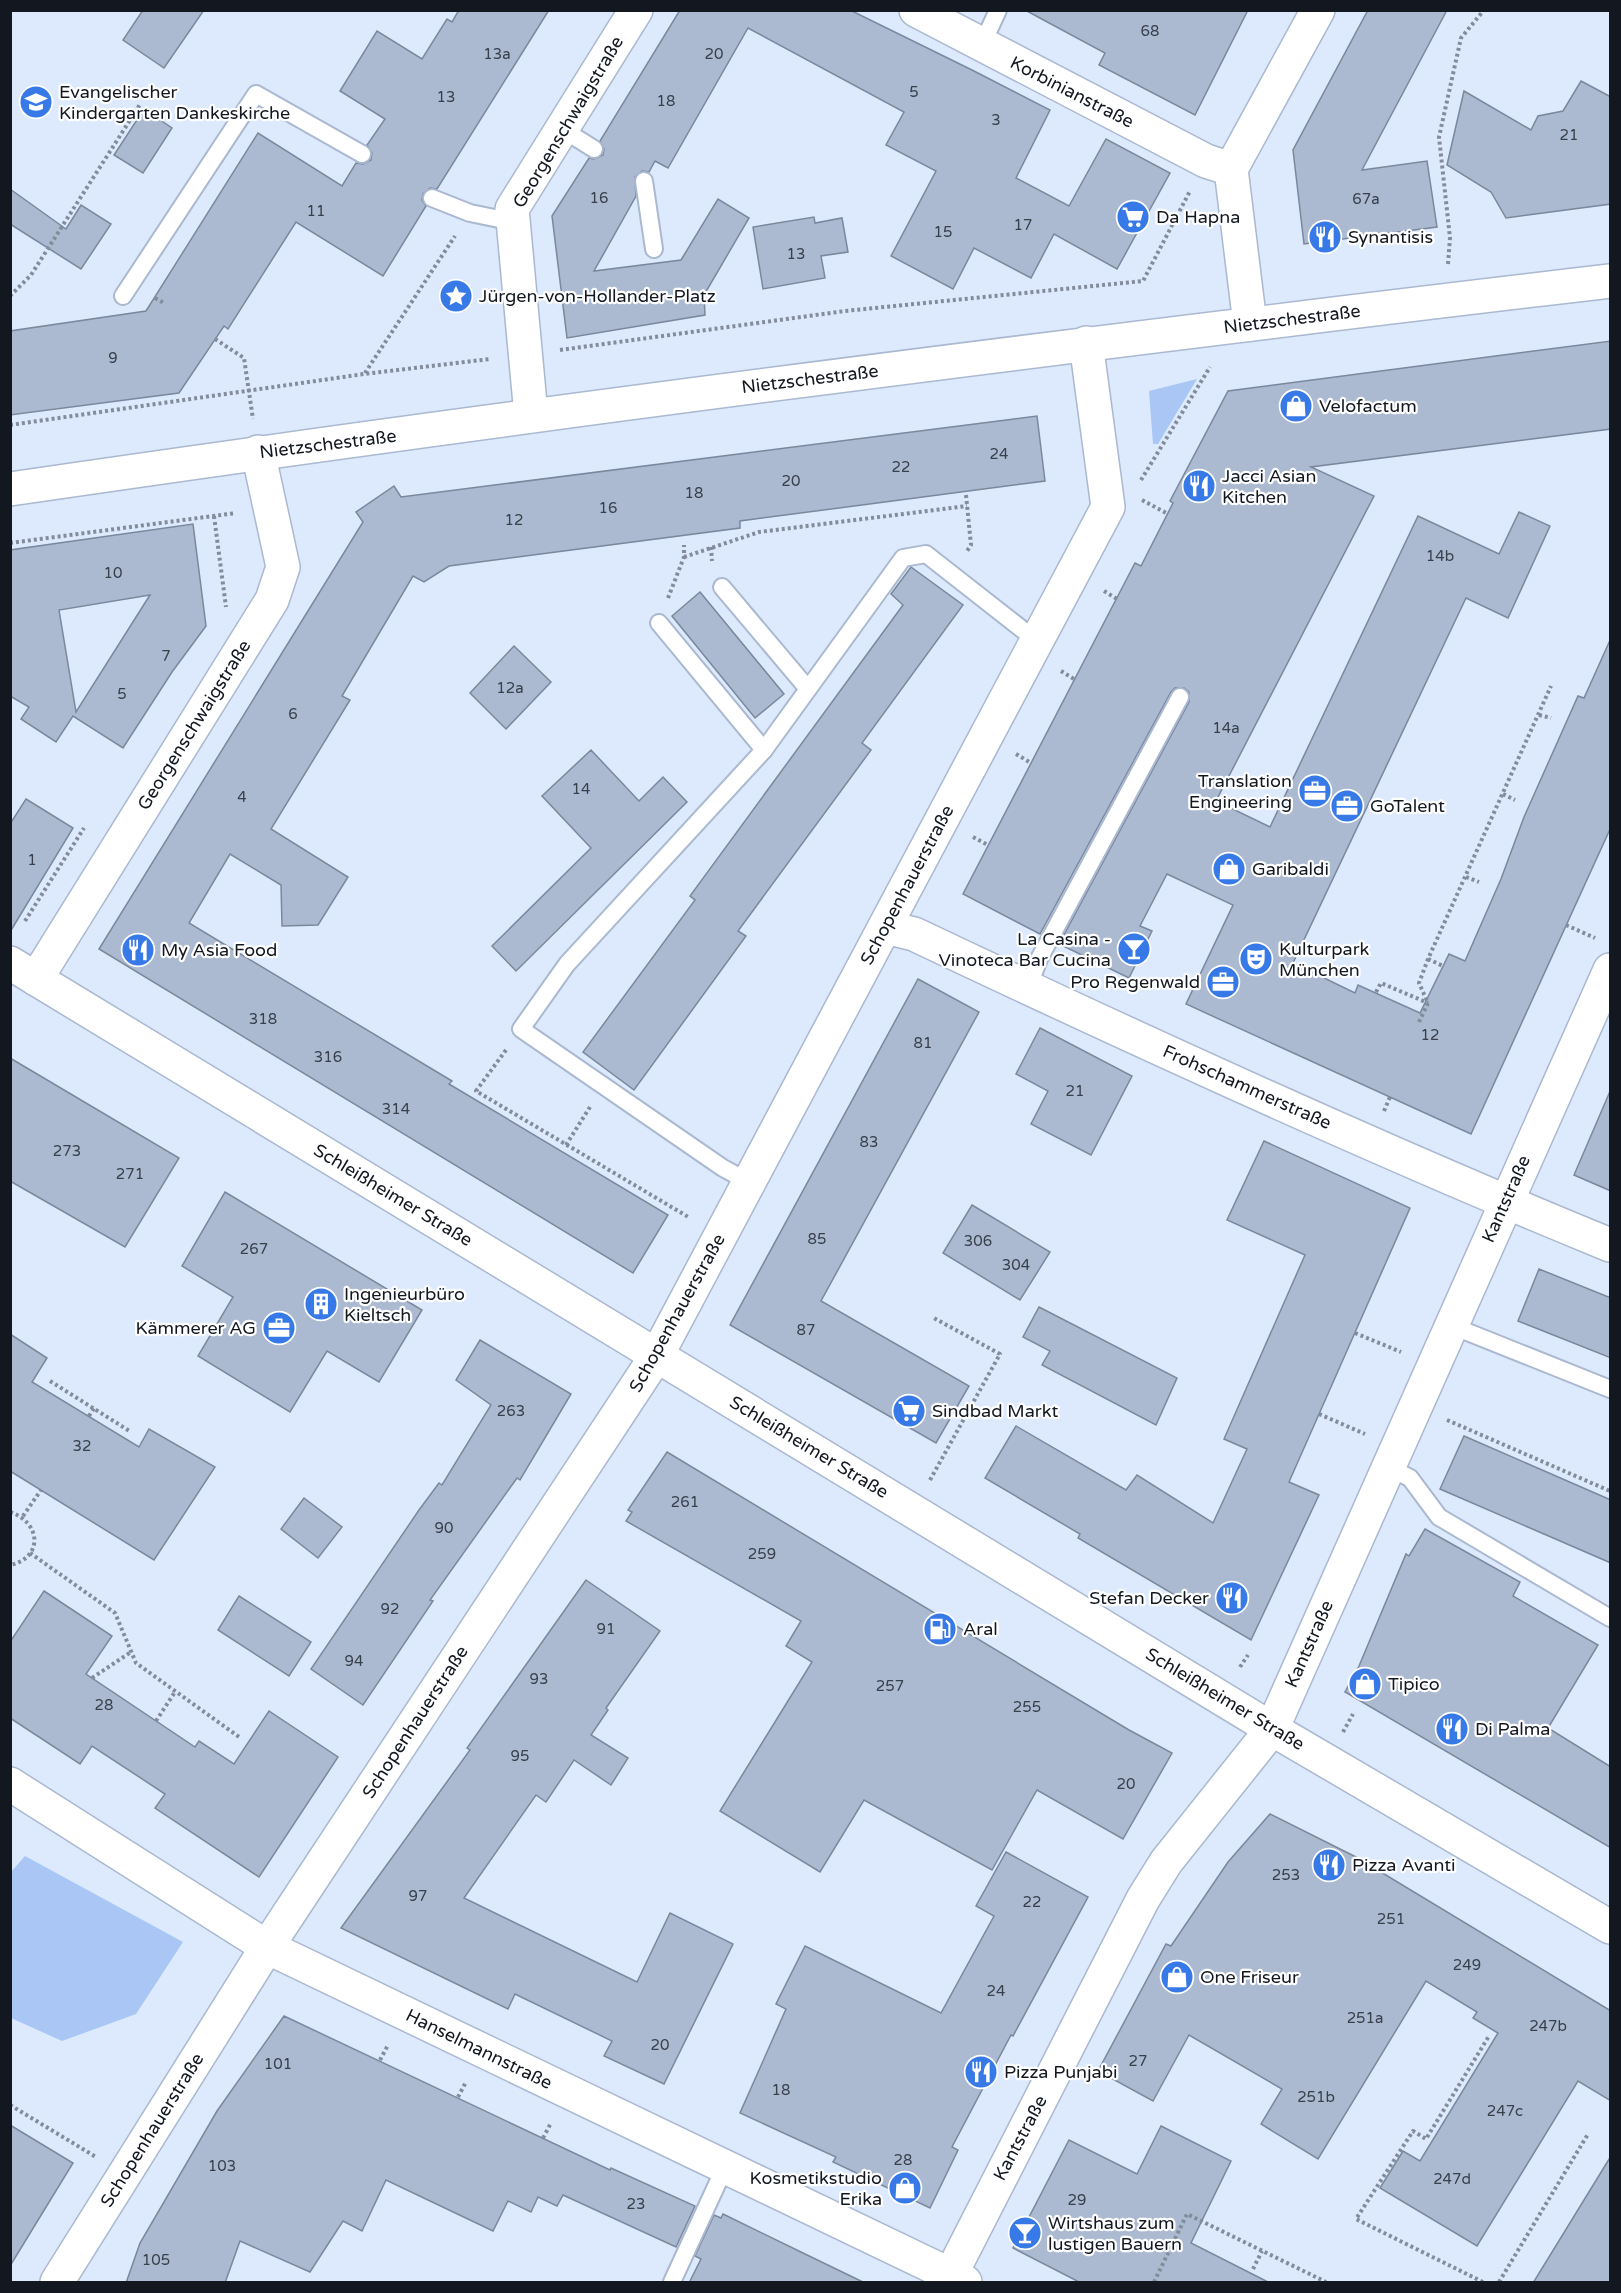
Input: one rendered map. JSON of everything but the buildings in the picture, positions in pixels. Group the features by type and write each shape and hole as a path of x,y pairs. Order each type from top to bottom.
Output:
{"street":[{"name":"Georgenschwaigstraße","path":"531,415 512,209 636,10"},
{"name":"Korbinianstraße","path":"916,10 1218,165"},
{"path":"1250,324 1218,165 1318,10"},
{"name":"Nietzschestraße","path":"10,489 531,415 1086,343 1611,281"},
{"path":"1086,343 1123,502"},
{"name":"Georgenschwaigstraße","path":"23,971 272,600 283,567 258,452"},
{"name":"Schopenhauerstraße","path":"57,2283 267,1947 657,1355 1036,640 1123,502"},
{"name":"Frohschammerstraße","path":"885,927 914,934 1028,988 1505,1202 1611,1245"},
{"name":"Kantstraße","path":"954,2280 1143,1899 1166,1862 1272,1728 1505,1202 1606,956"},
{"name":"Schleißheimer Straße","path":"23,971 1272,1728 1611,1927"},
{"name":"Hanselmannstraße","path":"10,1784 267,1947 954,2280"}],"lane":[{"path":"982,45 998,10"},
{"path":"123,296 256,94 362,154"},
{"path":"562,129 594,149"},
{"path":"644,181 654,249"},
{"path":"432,198 470,213 514,222"},
{"path":"749,1182 723,1168 521,1029 567,964 764,750 903,558 926,554 1036,640"},
{"path":"722,587 808,689"},
{"path":"659,623 764,750"},
{"path":"1028,988 1043,950 1180,697"},
{"path":"1450,1325 1611,1389"},
{"path":"1392,1457 1439,1516 1611,1618"},
{"path":"672,2283 725,2167"}],"path":[{"path":"1445,301 1450,238 1439,138 1461,38 1484,10"},
{"path":"10,296 31,275 141,104"},
{"path":"10,424 364,374 845,311 1143,280 1218,165"},
{"path":"364,374 470,213"},
{"path":"215,339 244,358 258,452"},
{"path":"1168,514 1123,502 1143,479 1210,367"},
{"path":"951,574 971,545 966,495"},
{"path":"684,557 759,532 967,506"},
{"path":"10,543 245,512"},
{"path":"214,516 226,607 219,617"},
{"path":"659,623 684,557 684,545"},
{"path":"1419,1022 1428,1003 1419,982 1428,959 1551,686"},
{"path":"1539,716 1551,718"},
{"path":"1503,794 1515,800"},
{"path":"25,921 88,823"},
{"path":"1466,877 1479,882"},
{"path":"1566,925 1606,956"},
{"path":"1428,959 1443,966"},
{"path":"1376,992 1380,983 1428,1003"},
{"path":"521,1029 476,1092 695,1221"},
{"path":"566,1144 604,1086"},
{"path":"932,1317 1000,1354 937,1468"},
{"path":"1355,1333 1433,1364"},
{"path":"50,1381 131,1432"},
{"path":"88,1416 94,1408"},
{"path":"1319,1414 1392,1457"},
{"path":"1438,1416 1611,1491"},
{"path":"23,1516 41,1490"},
{"path":"10,1512 23,1516 32,1526 35,1540 30,1553 20,1563 10,1565"},
{"path":"30,1553 115,1613 136,1663 239,1737"},
{"path":"92,1678 130,1652"},
{"path":"156,1721 175,1692"},
{"path":"1483,2283 1356,2218 1413,2131 1426,2139 1489,2036"},
{"path":"10,2104 124,2174"},
{"path":"1499,2283 1588,2134"},
{"path":"1154,2283 1187,2214 1326,2283"},
{"path":"1253,2269 1262,2251"}],"shaded area":[{"path":"1197,379 1158,444 1153,444 1149,391"},
{"path":"25,1856 183,1942 136,2014 62,2041 11,2018 11,1872"}],"place":[{"name":"Evangelischer Kindergarten Dankeskirche","path":"36,102"},
{"name":"Da Hapna","path":"1133,217"},
{"name":"Synantisis","path":"1325,237"},
{"name":"Jürgen-von-Hollander-Platz","path":"456,296"},
{"name":"Velofactum","path":"1296,406"},
{"name":"Jacci Asian Kitchen","path":"1199,486"},
{"name":"Translation Engineering","path":"1315,791"},
{"name":"GoTalent","path":"1347,806"},
{"name":"Garibaldi","path":"1229,869"},
{"name":"La Casina - Vinoteca Bar Cucina","path":"1134,949"},
{"name":"My Asia Food","path":"138,950"},
{"name":"Kulturpark München","path":"1256,959"},
{"name":"Pro Regenwald","path":"1223,982"},
{"name":"Ingenieurbüro Kieltsch","path":"321,1304"},
{"name":"Kämmerer AG","path":"279,1328"},
{"name":"Sindbad Markt","path":"909,1411"},
{"name":"Stefan Decker","path":"1232,1598"},
{"name":"Aral","path":"940,1629"},
{"name":"Tipico","path":"1365,1684"},
{"name":"Di Palma","path":"1452,1729"},
{"name":"Pizza Avanti","path":"1329,1865"},
{"name":"One Friseur","path":"1177,1977"},
{"name":"Pizza Punjabi","path":"981,2072"},
{"name":"Kosmetikstudio Erika","path":"905,2188"},
{"name":"Wirtshaus zum lustigen Bauern","path":"1025,2233"}]}
